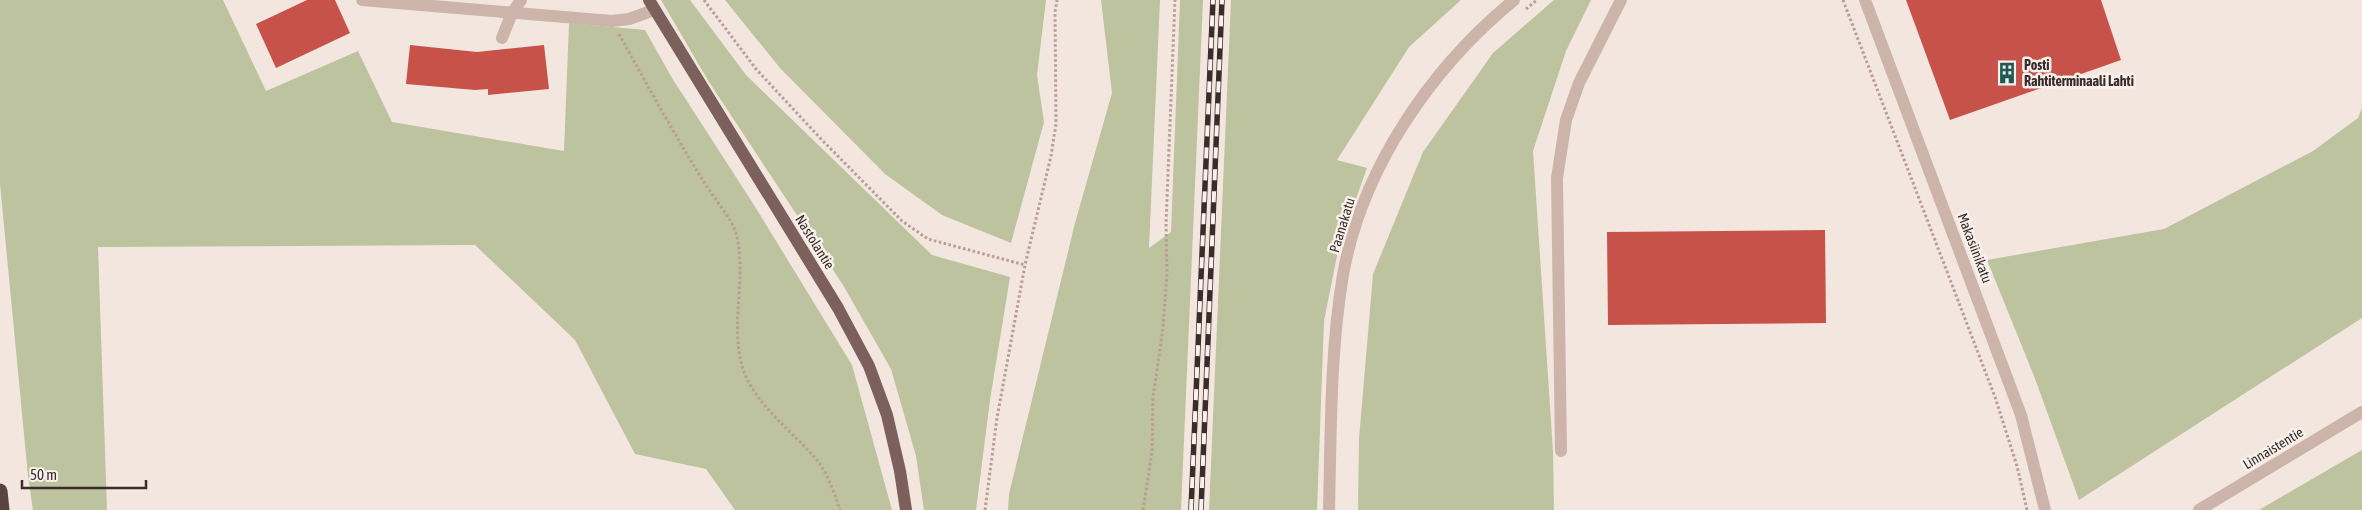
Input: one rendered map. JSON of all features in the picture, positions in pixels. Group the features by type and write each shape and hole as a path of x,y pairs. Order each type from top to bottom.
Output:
{"highway":[{"path":"0,491 2,510"}],"main road":[{"name":"Nastolantie","path":"652,5 838,308 869,366 886,415 900,471 906,510"}],"street":[{"path":"362,0 433,4 612,21 629,19 652,5"},
{"path":"502,38 512,13 521,0"},
{"name":"Paanakatu","path":"1329,510 1338,317 1344,274 1355,231 1372,181 1395,138 1462,48 1514,0"},
{"path":"1561,451 1557,178 1566,120 1579,82 1622,0"},
{"name":"Makasiinikatu","path":"1865,0 2022,415 2046,510"},
{"name":"Linnaistentie","path":"2199,510 2362,412"}],"path":[{"path":"704,0 756,69 822,140 902,221 928,239 1025,265"},
{"path":"985,510 997,418 1025,265 1051,156 1056,124 1055,12 1057,0"},
{"path":"1143,510 1152,452 1153,397 1163,328 1175,0"},
{"path":"1522,12 1537,0"},
{"path":"1843,0 1995,397 2017,466 2027,510"},
{"path":"612,21 702,180 735,230 741,255 736,321 738,346 744,371 752,388 781,423 818,460 828,477 840,510"}],"green space":[{"path":"0,0 223,0 266,91 358,51 392,122 564,151 569,23 645,30 672,78 754,205 852,365 892,510 735,510 706,469 635,454 575,340 475,245 98,247 107,510 33,510 28,476 0,184"},
{"path":"661,0 690,0 746,75 932,255 1010,277 990,400 976,510 924,510 916,456 891,369 843,285 709,82"},
{"path":"725,0 1046,0 1037,75 1044,122 1011,243 942,215 885,174 780,68"},
{"path":"1101,0 1160,0 1149,248 1171,232 1180,0 1203,0 1181,510 1008,510 1009,494 1075,223 1112,93"},
{"path":"1231,0 1461,0 1409,47 1337,160 1367,168 1339,246 1324,321 1317,510 1209,510"},
{"path":"1554,0 1591,0 1566,51 1533,151 1553,451 1554,510 1358,510 1359,439 1373,274 1423,152 1493,53"},
{"path":"2362,108 2362,318 2079,500 2034,376 1987,260 2164,229 2313,151 2358,118"},
{"path":"2362,450 2362,510 2259,510"}],"building":[{"path":"307,0 335,0 350,33 276,68 256,24"},
{"name":"Posti Rahtiterminaali Lahti","path":"1906,0 2101,0 2121,60 1950,120"},
{"path":"410,45 477,52 544,45 549,89 488,95 488,89 475,90 406,84"},
{"path":"1825,230 1826,323 1608,325 1607,232"}],"railway":[{"path":"1191,510 1213,0"},
{"path":"1201,510 1222,0"}],"place":[{"name":"Posti Rahtiterminaali Lahti","path":"2007,73"}]}
